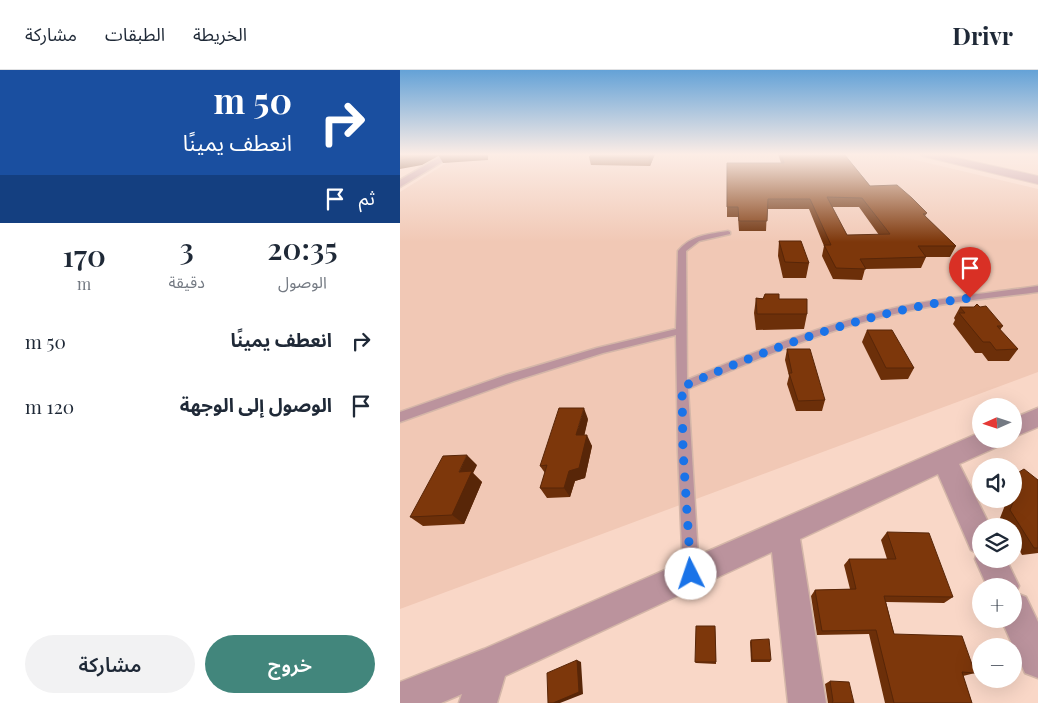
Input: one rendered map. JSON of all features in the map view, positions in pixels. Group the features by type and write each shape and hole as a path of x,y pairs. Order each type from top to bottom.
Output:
{"street":[{"path":"1022,424 1038,417"},
{"path":"400,702 491,664 972,447"},
{"path":"944,460 972,521"},
{"path":"784,532 807,703"},
{"path":"1022,626 1038,660"},
{"path":"478,703 491,664"}],"lane":[{"path":"691,574 683,450 680,331 682,251 688,243 728,233"},
{"path":"682,387 729,366 799,340 864,319 930,304 1038,289"},
{"path":"400,417 510,378 601,350 680,331"}],"shaded area":[{"path":"414,184 1015,184 1038,189 1038,372 400,609 400,192"}],"building":[{"path":"727,184 897,185 927,213 923,214 956,246 918,246 926,257 860,259 866,269 836,268 824,245 831,245 810,199 768,199 767,221 739,221 738,207 727,207","holes":["827,197 862,198 890,234 847,235"]},
{"path":"779,241 801,241 809,263 785,262"},
{"path":"765,294 779,294 779,299 807,299 807,314 757,314 756,298 763,299"},
{"path":"977,304 980,307 986,306 1003,326 997,326 1018,349 996,350 990,342 983,342 959,313 965,313 960,307 974,307"},
{"path":"867,330 892,330 914,368 886,368"},
{"path":"787,349 810,349 825,400 798,401 789,373 792,373"},
{"path":"559,408 584,408 576,435 587,435 579,468 569,471 564,488 540,488 547,465 540,466"},
{"path":"467,455 459,472 472,471 452,515 410,517 443,456"},
{"path":"1024,469 1038,480 1038,548 1034,548 1022,529 1022,518 1015,518 1010,510 1011,508 1022,508 1022,470"},
{"path":"887,532 929,533 953,597 884,596 894,634 962,636 972,664 972,673 962,672 972,703 894,703 876,630 822,631 815,590 856,589 849,559 896,559"},
{"path":"696,626 715,626 716,662 695,662"},
{"path":"769,639 771,660 752,660 751,640"},
{"path":"577,660 579,692 553,703 548,703 547,673"},
{"path":"830,681 849,682 854,703 832,703"}],"route":[{"path":"691,574 683,450 682,387 729,366 799,340 864,319 898,310 970,298"}]}
